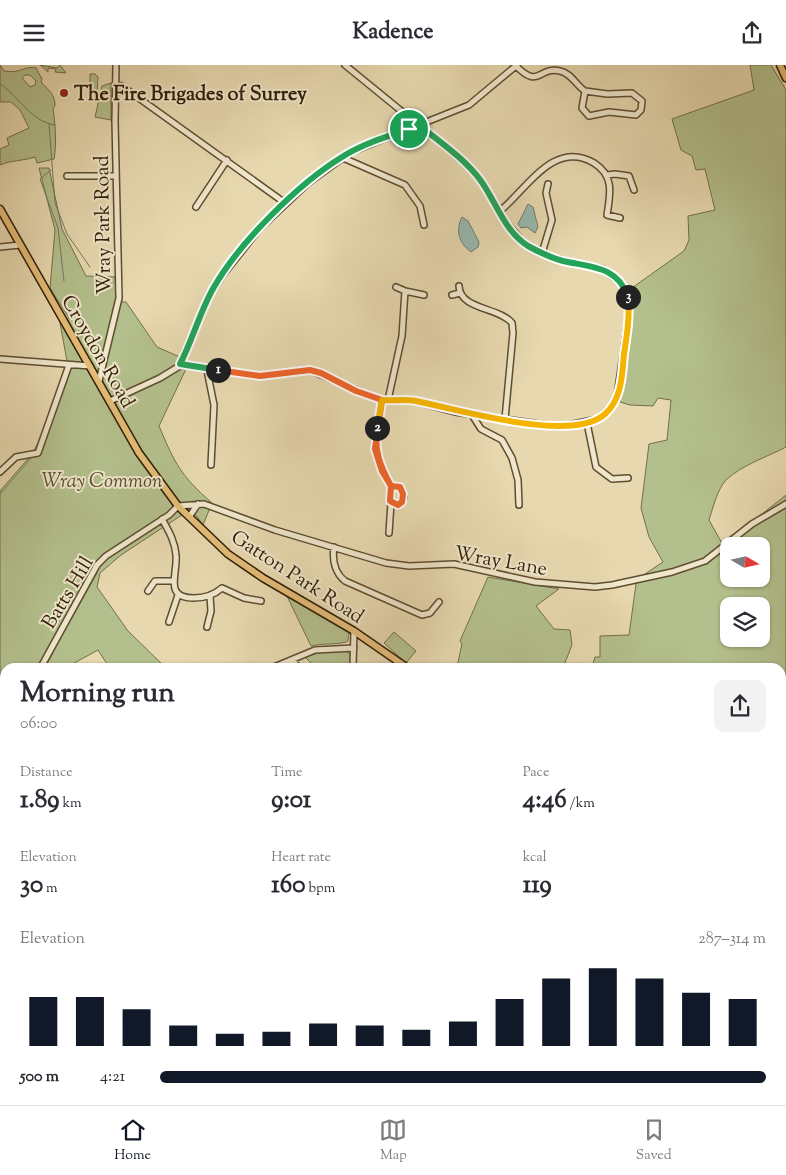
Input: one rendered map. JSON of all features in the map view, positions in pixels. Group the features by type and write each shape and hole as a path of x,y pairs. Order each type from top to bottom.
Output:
{"main road":[{"path":"780,65 786,78"},
{"name":"Croydon Road","path":"0,209 142,459 178,506"},
{"name":"Gatton Park Road","path":"178,506 228,554 262,578 354,631 400,663"}],"street":[{"name":"Wray Park Road","path":"99,381 119,298 116,65"},
{"path":"180,364 207,370 260,376 310,370 321,373 356,391 382,400 413,401 472,415 559,427 587,423 604,415 617,396 629,314 629,298 623,285 603,269 564,261 525,244 514,233 470,167 345,65"},
{"path":"110,401 160,378 180,364 215,286 248,242 285,203 341,157 363,146 470,105 516,65 524,75 533,77 554,70 563,72 585,91 607,94 632,93 642,101 641,110 636,115 609,112 589,116 582,108 585,91"},
{"path":"115,84 122,86 285,203"},
{"path":"341,157 405,185 420,205 424,225"},
{"path":"500,211 516,198 547,164 562,157 588,160 597,165 607,175 610,192 607,215 620,218"},
{"path":"196,207 227,160"},
{"path":"607,175 615,173 629,176 634,190"},
{"path":"67,176 116,176"},
{"path":"542,253 552,220 546,193 548,184"},
{"path":"0,247 20,245"},
{"path":"459,285 460,293 467,301 505,317 512,323 513,333 505,419"},
{"path":"396,287 424,295"},
{"path":"388,400 402,336 405,291"},
{"path":"452,295 460,293"},
{"path":"0,359 90,366"},
{"path":"0,472 16,457 35,455 38,451 69,365"},
{"path":"207,370 214,405 211,465"},
{"path":"382,400 375,449 382,471 391,486 392,503 389,533"},
{"path":"472,415 480,429 502,440 512,457 518,480 519,505"},
{"path":"587,423 596,467 612,479 628,478"},
{"path":"391,486 400,487 404,497 398,505 392,503"},
{"path":"189,517 199,504"},
{"name":"Wray Lane","path":"178,506 199,504 218,508 275,530 386,563 409,566 454,564 535,582 564,586 602,586 672,572 704,561 772,511 786,504"},
{"name":"Batts Hill","path":"43,663 97,565 106,556 162,519 178,506"},
{"path":"162,519 175,549 174,581 178,595 169,622"},
{"path":"334,547 334,563 340,576 345,581 422,615 430,613 438,602"},
{"path":"148,591 154,581 174,581"},
{"path":"178,595 183,598 197,599 210,596 222,588 244,598 261,601"},
{"path":"208,627 212,611 210,596"},
{"path":"353,663 354,631"},
{"path":"284,663 315,650 354,648"},
{"path":"293,659 295,663"}],"green space":[{"path":"0,65 4,71 10,72 32,67 36,68 42,79 41,82 51,93 55,102 53,108 56,140 54,159 37,163 35,157 0,165 0,149 9,145 7,138 29,128 20,110 11,102 0,102","holes":["25,75 30,75 36,81 35,85 30,87 22,78"]},
{"path":"40,65 57,68 60,65 66,73 55,72 56,69 48,68 48,72"},
{"path":"750,65 771,65 786,90 786,447 747,466 726,480 718,494 709,520 720,540 720,587 770,587 770,537 733,537 786,495 786,663 593,663 595,657 600,657 600,636 629,635 636,584 642,576 663,562 649,537 641,508 649,444 667,440 671,400 658,398 653,406 630,405 620,402 632,321 629,290 684,251 689,240 688,216 715,210 705,169 696,170 692,156 681,150 672,119 754,90"},
{"path":"90,74 95,74 98,77 97,93 94,94 94,90 90,89"},
{"path":"111,83 111,120 95,117 102,86"},
{"name":"Wray Common","path":"39,168 49,168 62,229 86,276 115,277 116,293 121,302 126,302 157,347 180,357 180,369 186,369 159,426 180,469 212,503 203,525 195,514 188,511 121,555 100,573 97,587 128,631 161,663 106,663 98,650 74,663 0,663 0,491 33,453 66,384 67,361 60,323 69,318 50,288 55,230"},
{"path":"488,577 559,589 536,606 554,629 570,630 572,645 565,663 458,663 462,644 460,641"},
{"path":"286,594 346,629 349,632 348,641 311,646"},
{"path":"394,632 416,651 406,663 384,643"},
{"path":"345,651 350,654 350,663 311,663 305,657 321,652"}],"water":[{"path":"528,204 533,207 538,227 535,233 527,227 521,228 518,224"},
{"path":"462,217 468,221 479,242 478,247 471,252 459,236"}],"waterway":[{"path":"0,84 32,114 47,123 55,125"},
{"path":"49,124 55,203 67,234 90,267"},
{"path":"51,170 40,179 58,228 64,281"},
{"path":"0,494 32,457"},
{"path":"56,646 97,573"},
{"path":"47,663 53,653"}],"place":[{"name":"The Fire Brigades of Surrey","path":"64,93"}],"route":[{"path":"409,129 363,146 341,157 285,203 260,228 235,257 215,286 180,364 207,370 229,371 256,376 310,370 321,373 356,391 382,400 375,449 382,471 391,486 390,501 393,505 398,505 404,497 400,487 397,485 391,486 382,471 377,459 375,449 375,441 382,400 413,401 455,412 559,427 587,423 604,415 617,396 622,376 629,314 629,298 618,279 603,269 553,258 525,244 505,221 489,193 470,167 419,125 409,129"}]}
